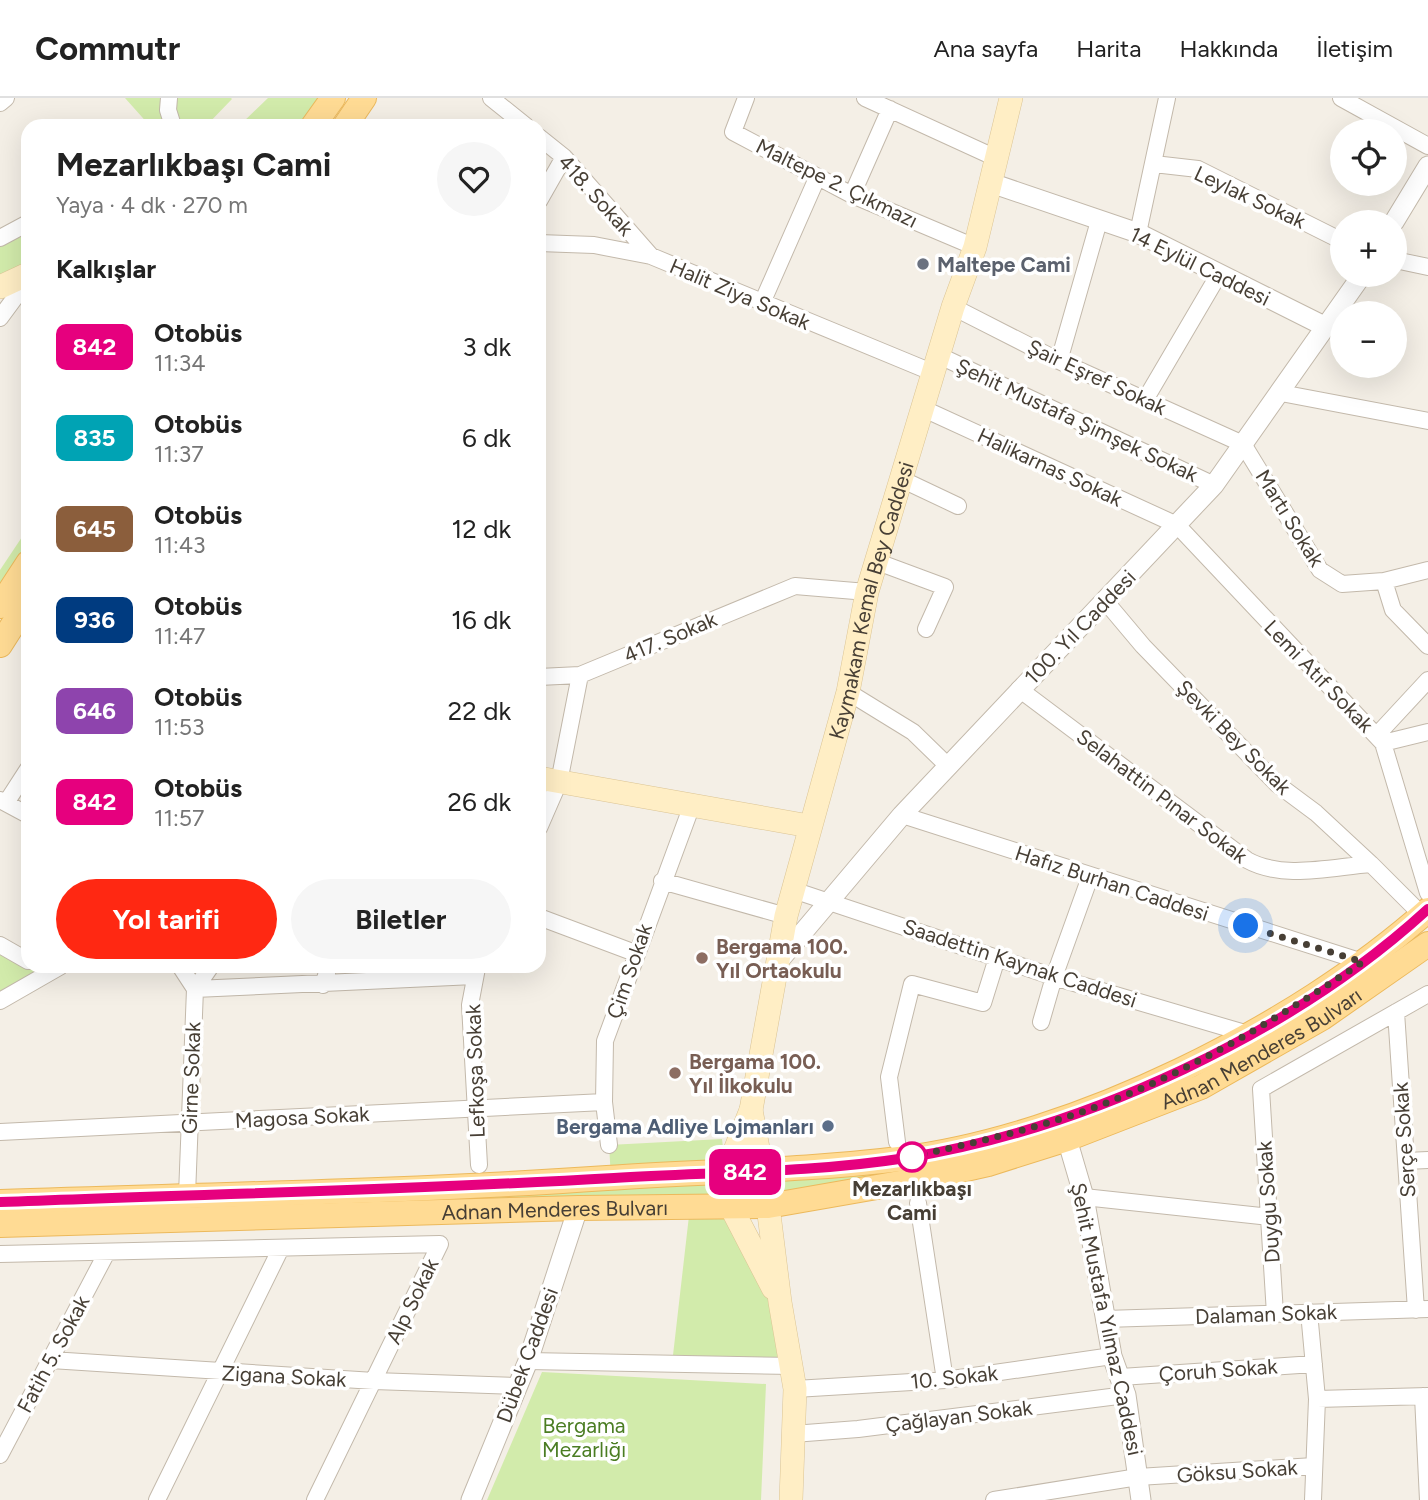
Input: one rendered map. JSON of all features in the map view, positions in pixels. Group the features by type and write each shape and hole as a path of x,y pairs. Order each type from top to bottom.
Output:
{"main road":[{"path":"350,119 364,98"},
{"name":"Kaymakam Kemal Bey Caddesi","path":"726,1173 751,1110 786,916 848,692 875,561 924,409 953,307 975,247 1011,98"},
{"path":"0,287 21,277"},
{"path":"0,606 21,574"},
{"path":"0,645 21,612"},
{"path":"549,780 809,826"},
{"name":"Adnan Menderes Bulvarı","path":"0,1202 477,1186 726,1173 900,1159 971,1145 1121,1097 1248,1034 1363,962 1426,906"},
{"name":"Adnan Menderes Bulvarı","path":"0,1225 578,1208 768,1206 918,1180 988,1164 1067,1139 1201,1087 1259,1056 1363,992 1428,944"},
{"name":"Kaymakam Kemal Bey Caddesi","path":"751,1110 768,1206"},
{"path":"726,1173 731,1207 779,1302"},
{"path":"768,1206 779,1302 794,1378 791,1500"}],"street":[{"path":"0,103 6,98"},
{"path":"169,98 169,119"},
{"path":"491,98 517,119"},
{"name":"Maltepe 2. Çıkmazı","path":"747,98 733,132 852,195 975,247"},
{"path":"865,98 996,158"},
{"path":"1138,233 1167,98"},
{"path":"1342,98 1428,146"},
{"path":"852,195 890,109"},
{"name":"418. Sokak","path":"546,143 564,157 651,256"},
{"path":"546,189 564,157"},
{"name":"Leylak Sokak","path":"1154,164 1198,169 1330,234"},
{"path":"1402,210 1428,166"},
{"path":"762,303 817,178"},
{"name":"14 Eylül Caddesi","path":"991,183 1138,233 1326,327"},
{"path":"1059,361 1099,221"},
{"path":"0,238 21,227"},
{"name":"Halit Ziya Sokak","path":"546,243 594,245 651,256 762,303 937,365"},
{"path":"1407,263 1428,267"},
{"path":"1144,400 1219,274"},
{"name":"100. Yıl Caddesi","path":"777,963 902,815 1214,485 1354,287"},
{"path":"0,318 21,289"},
{"name":"Şair Eşref Sokak","path":"953,307 1059,361 1243,444"},
{"name":"Şehit Mustafa Şimşek Sokak","path":"937,365 1214,485"},
{"path":"1281,393 1428,421"},
{"name":"Halikarnas Sokak","path":"924,409 1177,526"},
{"name":"Martı Sokak","path":"1243,444 1320,570 1342,583 1384,581 1428,570"},
{"path":"901,479 957,506"},
{"name":"Lemi Atıf Sokak","path":"1177,526 1380,739 1426,906"},
{"path":"875,561 944,587 926,629"},
{"path":"1384,581 1393,610 1428,646"},
{"name":"417. Sokak","path":"546,677 580,675 796,586 867,592"},
{"name":"Şevki Bey Sokak","path":"1106,602 1143,646 1277,784 1316,813 1371,864"},
{"path":"549,780 580,675"},
{"path":"1380,739 1428,680"},
{"name":"Selahattin Pınar Sokak","path":"1019,689 1247,860 1263,869 1282,871 1371,864"},
{"path":"848,692 913,732 949,767"},
{"path":"1380,739 1428,732"},
{"path":"21,778 3,801 21,811"},
{"name":"Çim Sokak","path":"609,1145 604,1102 605,1041 635,953 692,805"},
{"name":"Hafız Burhan Caddesi","path":"902,815 1363,962"},
{"path":"1371,864 1426,906"},
{"path":"1041,1021 1090,877"},
{"path":"663,881 786,916"},
{"name":"Saadettin Kaynak Caddesi","path":"793,890 1054,977 1248,1034"},
{"path":"546,920 635,953"},
{"path":"0,944 21,957"},
{"path":"897,1142 889,1077 912,984 983,1003 997,958"},
{"path":"0,1001 42,973"},
{"path":"185,973 195,989"},
{"path":"195,989 206,973"},
{"path":"323,985 327,973"},
{"path":"195,989 323,985 454,973"},
{"name":"Lefkoşa Sokak","path":"476,973 470,1005 479,1165"},
{"name":"Girne Sokak","path":"187,1195 195,989"},
{"path":"1396,1012 1428,993"},
{"name":"Duygu Sokak","path":"1275,1314 1261,1090 1396,1012"},
{"name":"Serçe Sokak","path":"1396,1012 1406,1161 1422,1310"},
{"name":"Magosa Sokak","path":"0,1132 604,1102"},
{"name":"Şehit Mustafa Yılmaz Caddesi","path":"1067,1139 1084,1197 1112,1356 1124,1386 1141,1500"},
{"path":"1406,1161 1428,1160"},
{"path":"1084,1197 1270,1217"},
{"path":"918,1203 945,1380"},
{"name":"Dübek Caddesi","path":"471,1500 528,1361 578,1208"},
{"name":"Alp Sokak","path":"281,1248 440,1244 315,1500"},
{"path":"0,1254 106,1254 281,1248 222,1372 173,1462 157,1500"},
{"name":"Fatih 5. Sokak","path":"0,1455 106,1254"},
{"name":"Dalaman Sokak","path":"1105,1319 1422,1310"},
{"path":"1309,1312 1317,1399 1313,1500"},
{"name":"10. Sokak","path":"528,1361 794,1378 945,1380 1112,1356"},
{"name":"Zigana Sokak","path":"51,1360 374,1381 518,1385"},
{"name":"Çoruh Sokak","path":"1124,1386 1314,1364"},
{"name":"Çağlayan Sokak","path":"793,1433 901,1424 1124,1386"},
{"path":"1317,1399 1425,1396 1428,1500"},
{"name":"Göksu Sokak","path":"994,1500 1138,1477 1314,1466"}],"green space":[{"path":"125,98 232,99 213,119 144,119"},
{"path":"268,98 333,98 310,119 246,119"},
{"path":"21,227 21,277 0,287 0,238"},
{"path":"21,538 21,574 0,606 0,570"},
{"path":"0,945 21,961 21,973 49,973 0,1001"},
{"path":"722,1139 726,1173 611,1178 609,1145"},
{"path":"919,1165 921,1173 782,1195 781,1179"},
{"path":"716,1180 717,1195 395,1204 392,1196"},
{"path":"690,1207 731,1207 780,1302 793,1366 672,1364"},
{"name":"Bergama Mezarlığı","path":"542,1372 766,1384 761,1500 487,1500"}],"bus line":[{"name":"842","path":"0,1202 477,1186 726,1173 900,1159 971,1145 1121,1097 1181,1070 1291,1010 1363,962 1428,909"}],"place":[{"name":"Maltepe Cami","path":"923,264"},
{"name":"Bergama 100. Yıl Ortaokulu","path":"702,958"},
{"name":"Bergama 100. Yıl İlkokulu","path":"675,1073"},
{"name":"Bergama Adliye Lojmanları","path":"828,1126"},
{"name":"Mezarlıkbaşı Cami","path":"912,1157"}],"route":[{"path":"912,1157 971,1145 1121,1097 1181,1070 1248,1034 1291,1010 1363,962 1246,926"}]}
